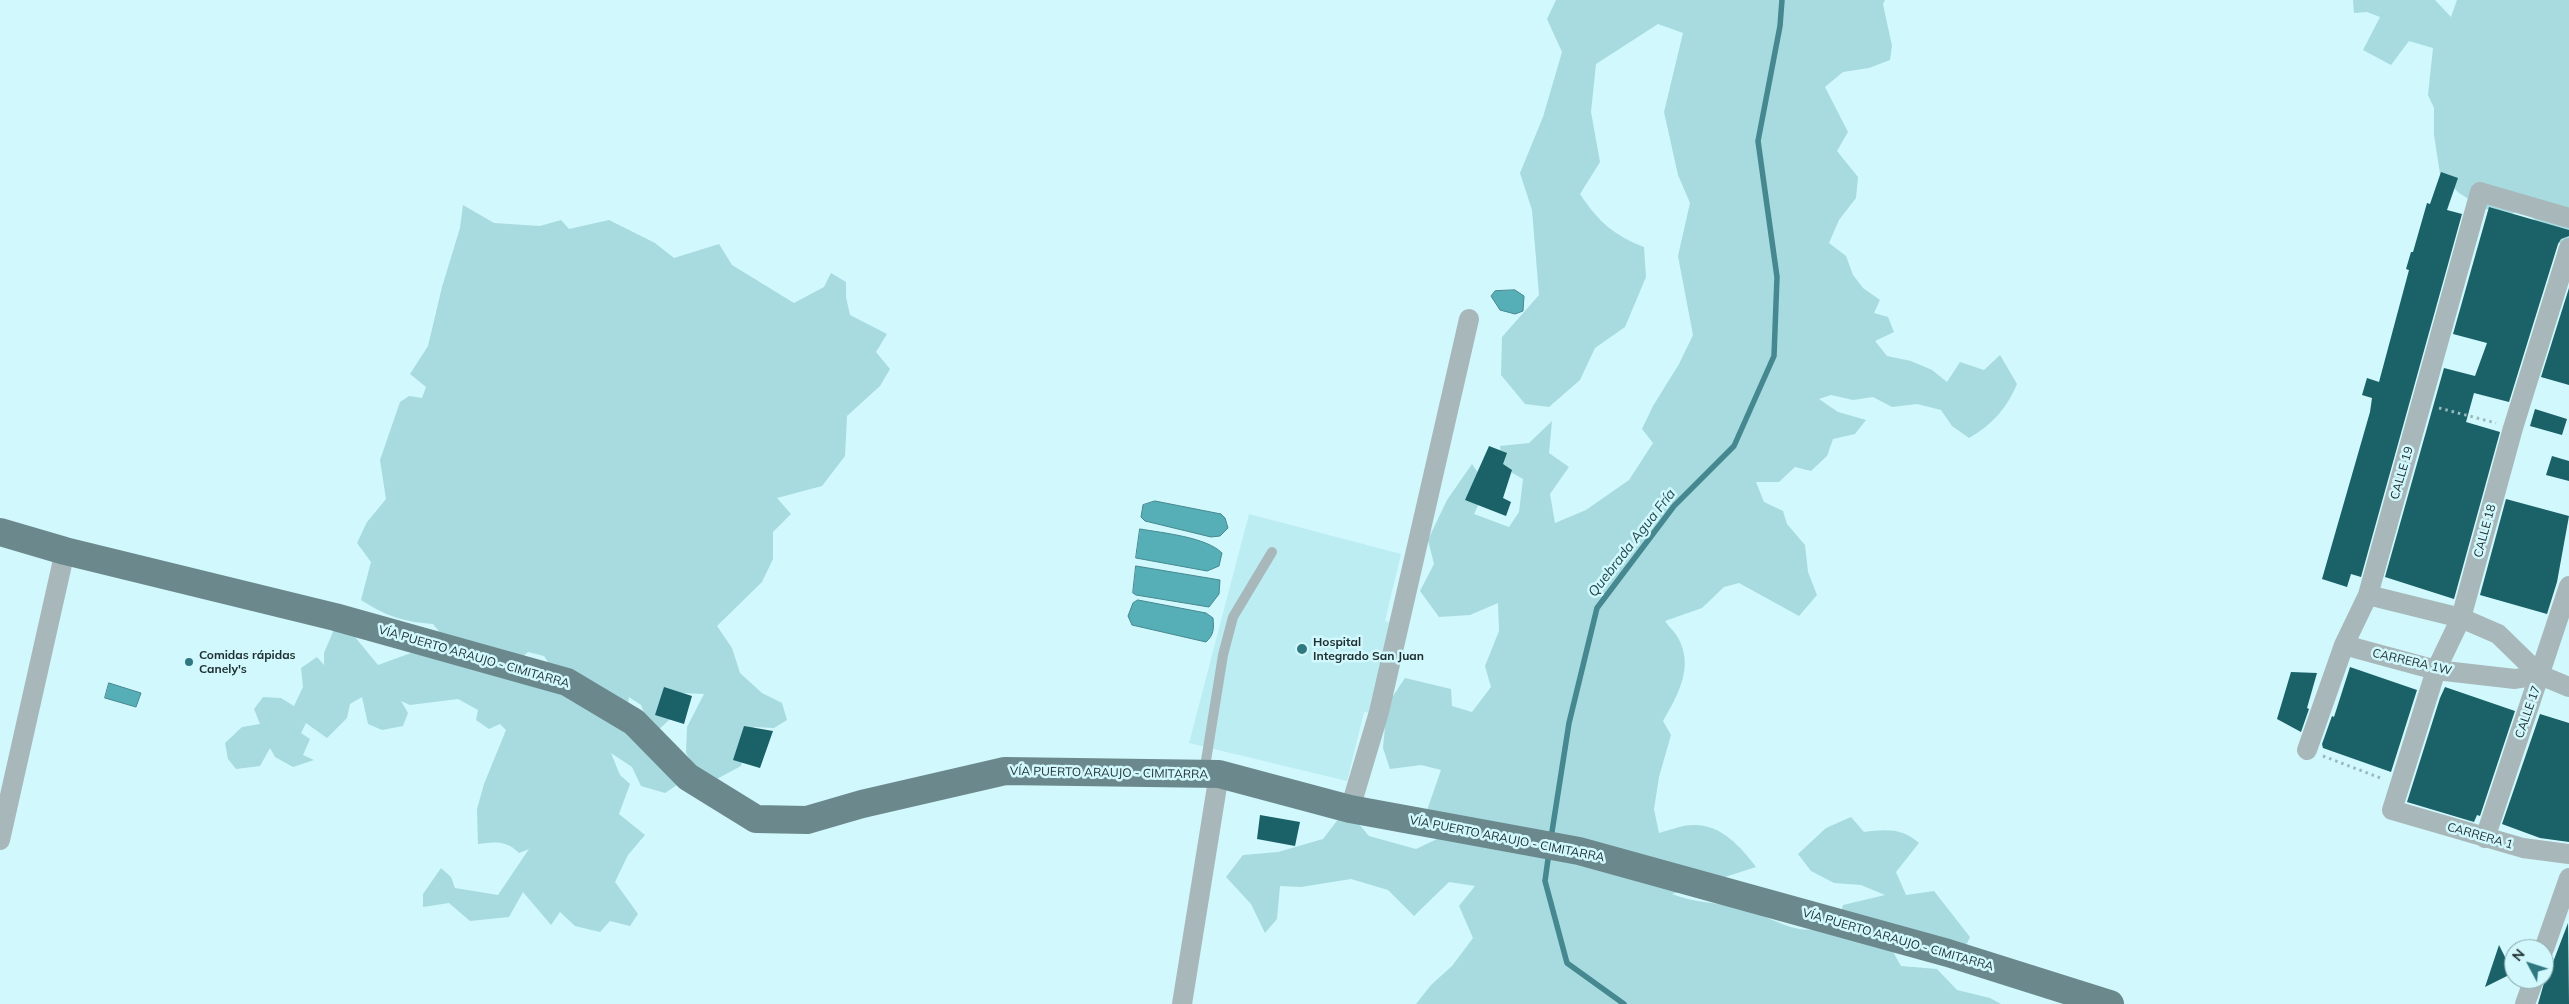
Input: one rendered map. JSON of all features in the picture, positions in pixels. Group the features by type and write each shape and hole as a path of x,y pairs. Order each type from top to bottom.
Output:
{"main road":[{"name":"VÍA PUERTO ARAUJO - CIMITARRA","path":"0,532 65,551 335,617 567,682 634,722 688,777 756,819 808,820 862,804 1005,771 1212,774 1350,809 1579,851 1948,953 2110,1004"}],"street":[{"name":"CALLE 19","path":"2308,750 2344,645 2368,595 2480,192 2569,218"},
{"name":"CALLE 18","path":"2392,810 2436,670 2461,618 2513,428 2569,248"},
{"path":"1350,809 1379,712 1469,318"},
{"path":"0,840 65,551"},
{"name":"CALLE 17","path":"2485,838 2569,586"},
{"name":"CARRERA 1W","path":"2368,595 2461,618 2498,634 2540,675 2569,686"},
{"name":"CARRERA 1W","path":"2344,645 2436,670 2515,679 2540,675"},
{"path":"1182,1004 1212,774"},
{"name":"CARRERA 1","path":"2392,810 2523,848 2569,854"},
{"path":"2548,939 2569,878"},
{"path":"2525,1004 2530,989"}],"lane":[{"path":"1212,774 1223,655 1233,617 1272,552"}],"path":[{"path":"2421,403 2513,428"},
{"path":"2308,750 2400,785"}],"shaded area":[{"path":"1556,0 1885,0 1883,4 1892,46 1890,60 1869,68 1843,72 1825,87 1848,132 1837,151 1858,177 1856,198 1839,220 1829,243 1846,256 1853,275 1863,288 1880,300 1874,313 1888,317 1894,332 1875,341 1887,356 1911,361 1932,370 1947,382 1960,362 1984,370 2000,355 2017,384 2009,401 1992,422 1969,438 1952,426 1941,410 1917,404 1892,407 1873,397 1853,400 1831,395 1819,399 1838,412 1866,420 1855,434 1833,439 1827,456 1811,471 1795,467 1779,482 1756,482 1764,502 1783,511 1787,524 1805,545 1808,572 1817,595 1799,616 1739,583 1724,587 1702,608 1665,621 1677,636 1685,658 1679,691 1663,721 1671,735 1659,777 1654,809 1659,833 1689,825 1713,828 1737,845 1756,867 1672,894 1696,901 1736,907 1785,925 1809,930 1838,923 1843,905 1885,895 1861,885 1834,883 1811,871 1798,854 1826,828 1851,817 1864,832 1887,830 1900,832 1913,838 1919,843 1896,872 1906,895 1934,891 1970,937 1959,960 1892,950 1901,966 1937,969 1957,990 1990,998 2001,1004 1416,1004 1431,985 1452,966 1473,938 1459,906 1475,886 1449,882 1414,916 1388,890 1351,879 1301,887 1280,886 1277,919 1265,933 1251,904 1226,877 1243,855 1278,852 1323,839 1346,809 1369,836 1416,849 1437,839 1424,819 1441,770 1421,765 1390,769 1383,748 1387,705 1405,678 1451,689 1452,706 1472,712 1491,687 1485,666 1499,631 1498,603 1470,615 1439,617 1420,591 1434,564 1428,540 1447,500 1472,464 1487,486 1474,514 1509,527 1519,512 1523,479 1502,467 1500,446 1529,443 1552,421 1549,453 1569,467 1550,494 1555,523 1586,510 1629,480 1653,443 1642,429 1653,406 1679,364 1693,335 1678,256 1690,203 1678,175 1664,112 1683,33 1658,24 1596,64 1591,112 1600,162 1580,194 1593,212 1607,226 1623,237 1644,247 1646,277 1625,327 1595,348 1580,380 1549,407 1525,404 1501,375 1502,337 1539,295 1532,210 1520,173 1543,117 1562,52 1547,19"},
{"path":"2353,0 2435,0 2451,17 2457,0 2569,0 2569,246 2565,248 2523,209 2509,215 2483,208 2459,193 2440,174 2434,135 2434,108 2428,95 2433,48 2409,41 2391,65 2363,50 2380,17 2367,12 2354,13"},
{"path":"463,205 494,223 540,226 561,220 569,229 609,220 655,243 674,258 719,244 732,265 794,303 824,287 831,273 846,282 846,297 850,315 887,334 876,352 890,369 880,386 847,416 845,456 822,486 777,498 791,514 773,532 773,559 762,582 717,626 732,648 740,673 762,693 782,703 787,720 774,728 754,727 741,766 715,780 697,771 686,753 687,727 704,694 681,693 670,719 653,735 641,705 629,697 625,723 686,779 665,793 641,786 632,767 611,753 620,775 630,784 619,814 645,835 628,855 615,882 638,914 630,926 610,921 600,932 575,926 560,912 551,925 523,892 509,917 470,921 449,903 423,907 423,894 441,868 451,877 455,888 498,895 529,849 519,853 505,844 478,844 477,809 484,784 506,730 500,724 489,729 476,720 478,710 458,699 410,705 401,701 408,713 403,726 382,730 368,724 362,697 350,704 347,718 327,738 306,723 301,733 310,739 303,755 314,760 293,767 275,757 270,748 260,766 236,769 228,759 225,743 242,727 260,724 254,709 263,697 281,698 294,706 303,687 301,668 317,657 324,665 324,653 335,627 355,637 378,665 411,653 490,671 552,668 544,656 528,652 511,666 448,642 433,624 395,617 361,600 371,562 357,543 367,522 386,499 380,460 400,402 409,396 422,398 426,387 410,374 428,346 442,287 460,228"},
{"path":"1515,290 1524,296 1523,311 1515,314 1500,310 1491,296 1495,291"},
{"path":"1155,501 1221,514 1225,518 1228,528 1220,536 1211,537 1145,521 1141,517 1143,505"},
{"name":"Hospital Integrado San Juan","path":"1249,514 1401,554 1385,621 1393,624 1375,713 1364,712 1347,781 1189,743"},
{"path":"1140,529 1184,536 1206,543 1222,553 1219,566 1207,571 1136,558"},
{"path":"1136,566 1220,580 1219,594 1209,607 1136,595 1133,593"},
{"path":"1138,600 1206,613 1213,618 1212,634 1206,642 1132,625 1128,616 1133,603"},
{"path":"109,683 141,693 136,707 105,698"}],"building":[{"path":"2441,172 2458,178 2447,210 2462,214 2361,577 2351,574 2347,587 2322,579 2370,412 2372,398 2362,395 2367,378 2379,382 2409,270 2406,269 2411,252 2413,252 2427,203 2430,204"},
{"path":"2489,207 2569,230 2569,236 2561,239 2558,244 2509,402 2474,393 2466,422 2500,432 2454,599 2385,577 2444,368 2475,376 2487,343 2453,334"},
{"path":"2569,288 2569,385 2541,377"},
{"path":"2535,409 2567,419 2562,435 2530,426"},
{"path":"1489,446 1507,453 1503,464 1512,470 1503,498 1511,502 1506,516 1465,500"},
{"path":"2552,456 2569,461 2569,481 2546,475"},
{"path":"2506,499 2569,516 2557,582 2547,614 2480,595"},
{"path":"2350,667 2417,690 2391,772 2323,748 2322,744 2332,716 2334,717"},
{"path":"2291,672 2317,673 2307,708 2309,709 2301,732 2277,719"},
{"path":"664,687 692,696 684,724 655,715"},
{"path":"2445,687 2515,711 2480,816 2477,815 2474,822 2407,802"},
{"path":"2540,714 2569,723 2569,842 2540,838 2502,824"},
{"path":"744,726 773,731 760,768 733,760"},
{"path":"1260,815 1300,822 1295,846 1257,839"},
{"path":"2568,923 2569,1004 2538,1004 2542,989 2554,989 2554,960"},
{"path":"2499,945 2504,955 2504,978 2485,987"}],"waterway":[{"name":"Quebrada Agua Fría","path":"1551,838 1569,723 1597,608 1674,506 1734,446 1774,356 1777,277 1758,141 1780,26 1782,0"},
{"name":"Quebrada Agua Fría","path":"1549,852 1545,881 1567,963 1624,1004"}],"place":[{"name":"Hospital Integrado San Juan","path":"1302,649"},
{"name":"Comidas rápidas Canely's","path":"189,662"}]}
